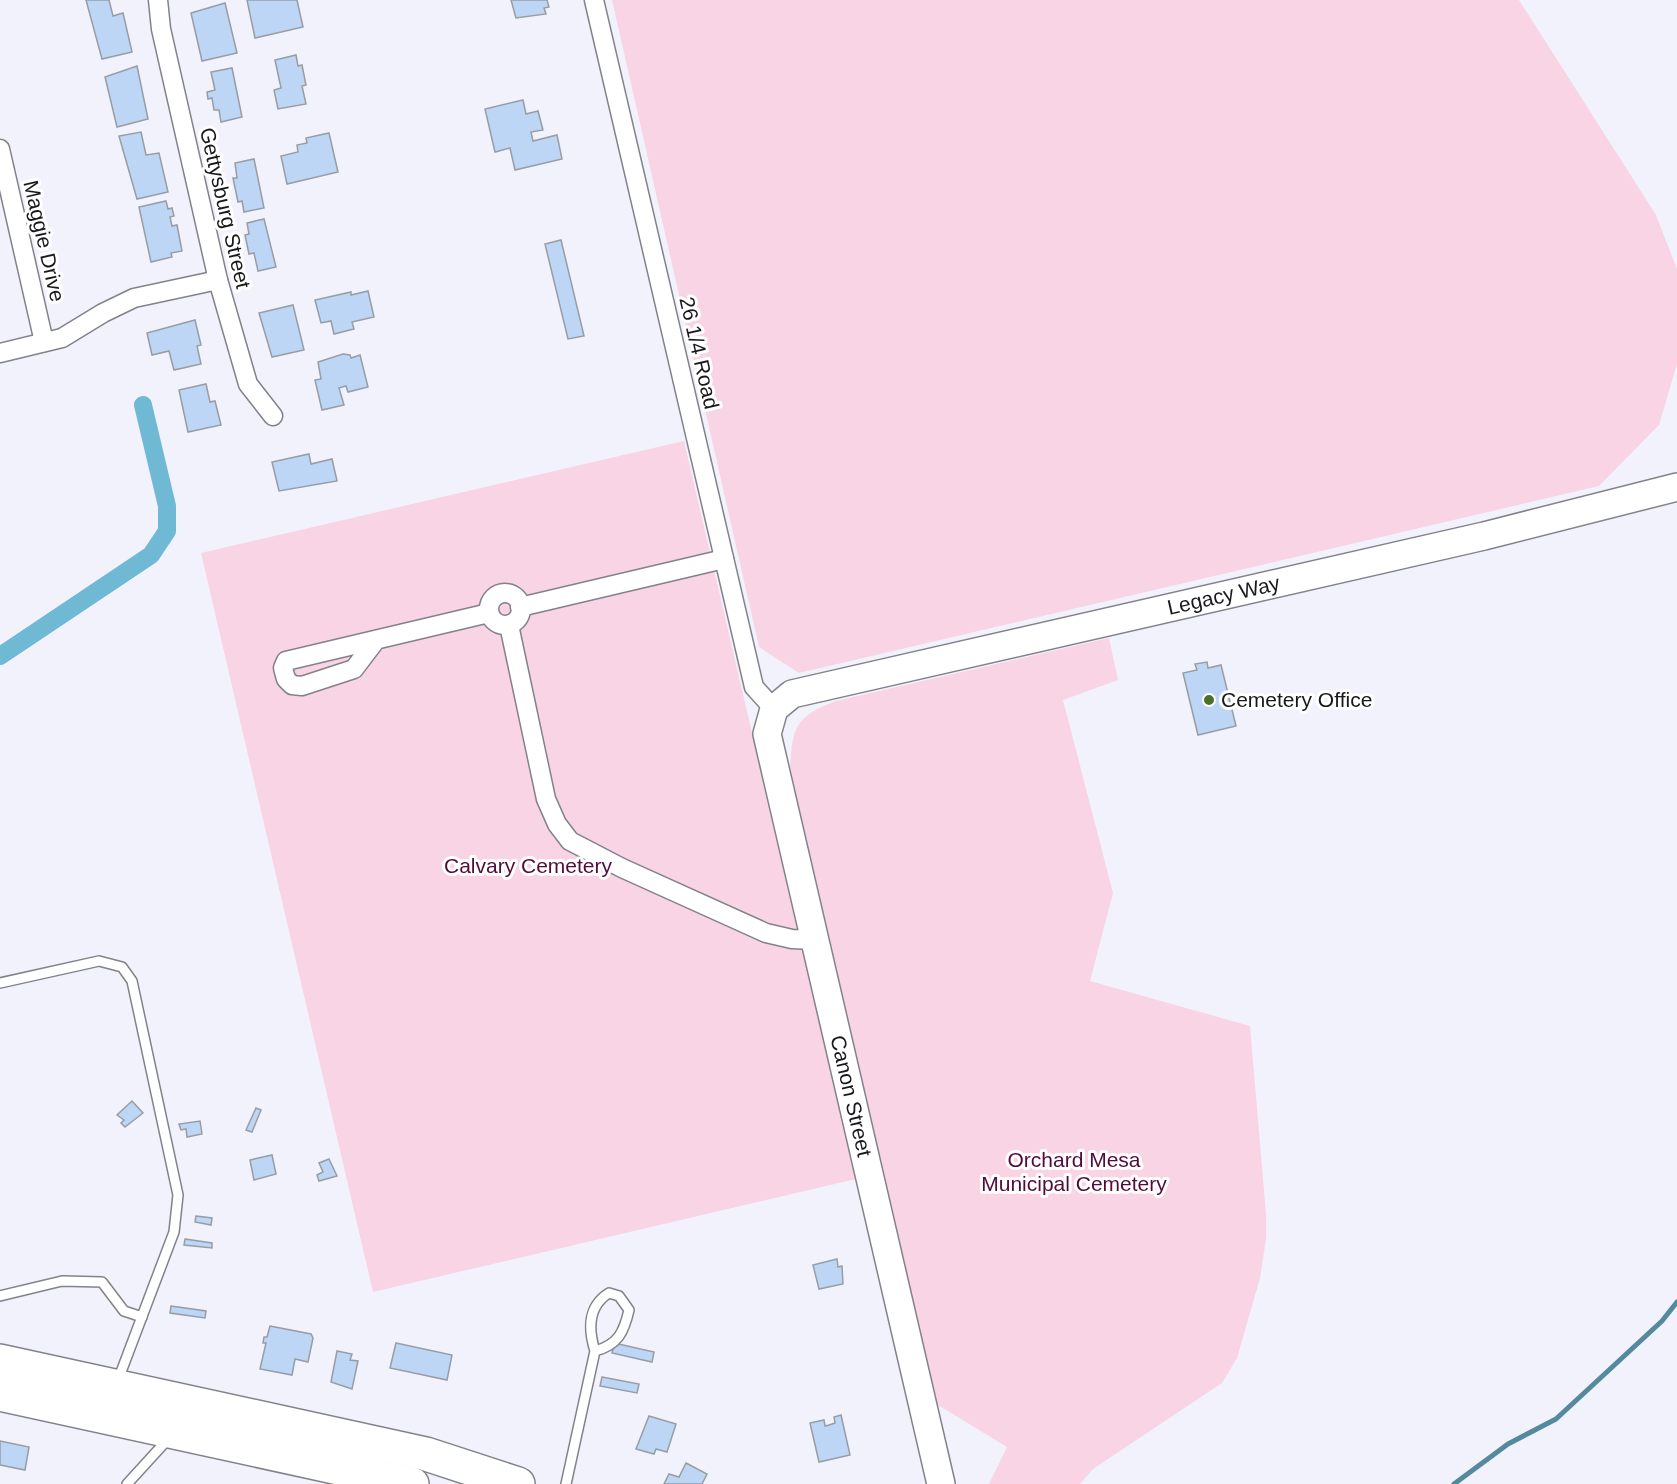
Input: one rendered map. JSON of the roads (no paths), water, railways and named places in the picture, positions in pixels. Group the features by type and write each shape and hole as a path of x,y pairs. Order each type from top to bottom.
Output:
{"highway":[{"path":"0,1361 107,1390 178,1415 420,1472 518,1484"},
{"path":"0,1394 178,1415"}],"street":[{"name":"Gettysburg Street","path":"158,0 161,29 218,280 248,384 273,416"},
{"name":"26 1/4 Road","path":"594,0 754,687 774,709"},
{"name":"Maggie Drive","path":"0,149 45,342"},
{"path":"0,352 73,333 103,313 134,298 218,280"},
{"name":"Legacy Way","path":"774,709 792,694 1473,539 1677,487"},
{"path":"520,607 724,560"},
{"path":"502,594 517,599 520,607 516,621 509,625 501,625 493,620 489,613 494,598 502,594"},
{"path":"376,640 489,613"},
{"path":"509,625 546,799 557,824 570,841 622,868 766,933 814,940"},
{"name":"Canon Street","path":"774,709 767,734 941,1484"}],"lane":[{"path":"0,983 99,962 122,967 132,981 178,1195 174,1232 142,1317 107,1390"},
{"path":"0,1296 62,1281 102,1282 124,1311 142,1317"},
{"path":"566,1484 595,1351 589,1332 596,1307 599,1299 609,1293 620,1296 629,1310 626,1327 619,1339 606,1348 595,1351"},
{"path":"127,1484 178,1415"}],"waterway":[{"path":"0,656 151,555 167,531 167,506 143,405"},
{"path":"1454,1484 1508,1444 1556,1419 1662,1321 1677,1302"}],"place":[{"name":"Cemetery Office","path":"1209,700"}],"park label":[{"name":"Calvary Cemetery","path":"528,866"},
{"name":"Orchard Mesa Municipal Cemetery","path":"1074,1172"}]}
